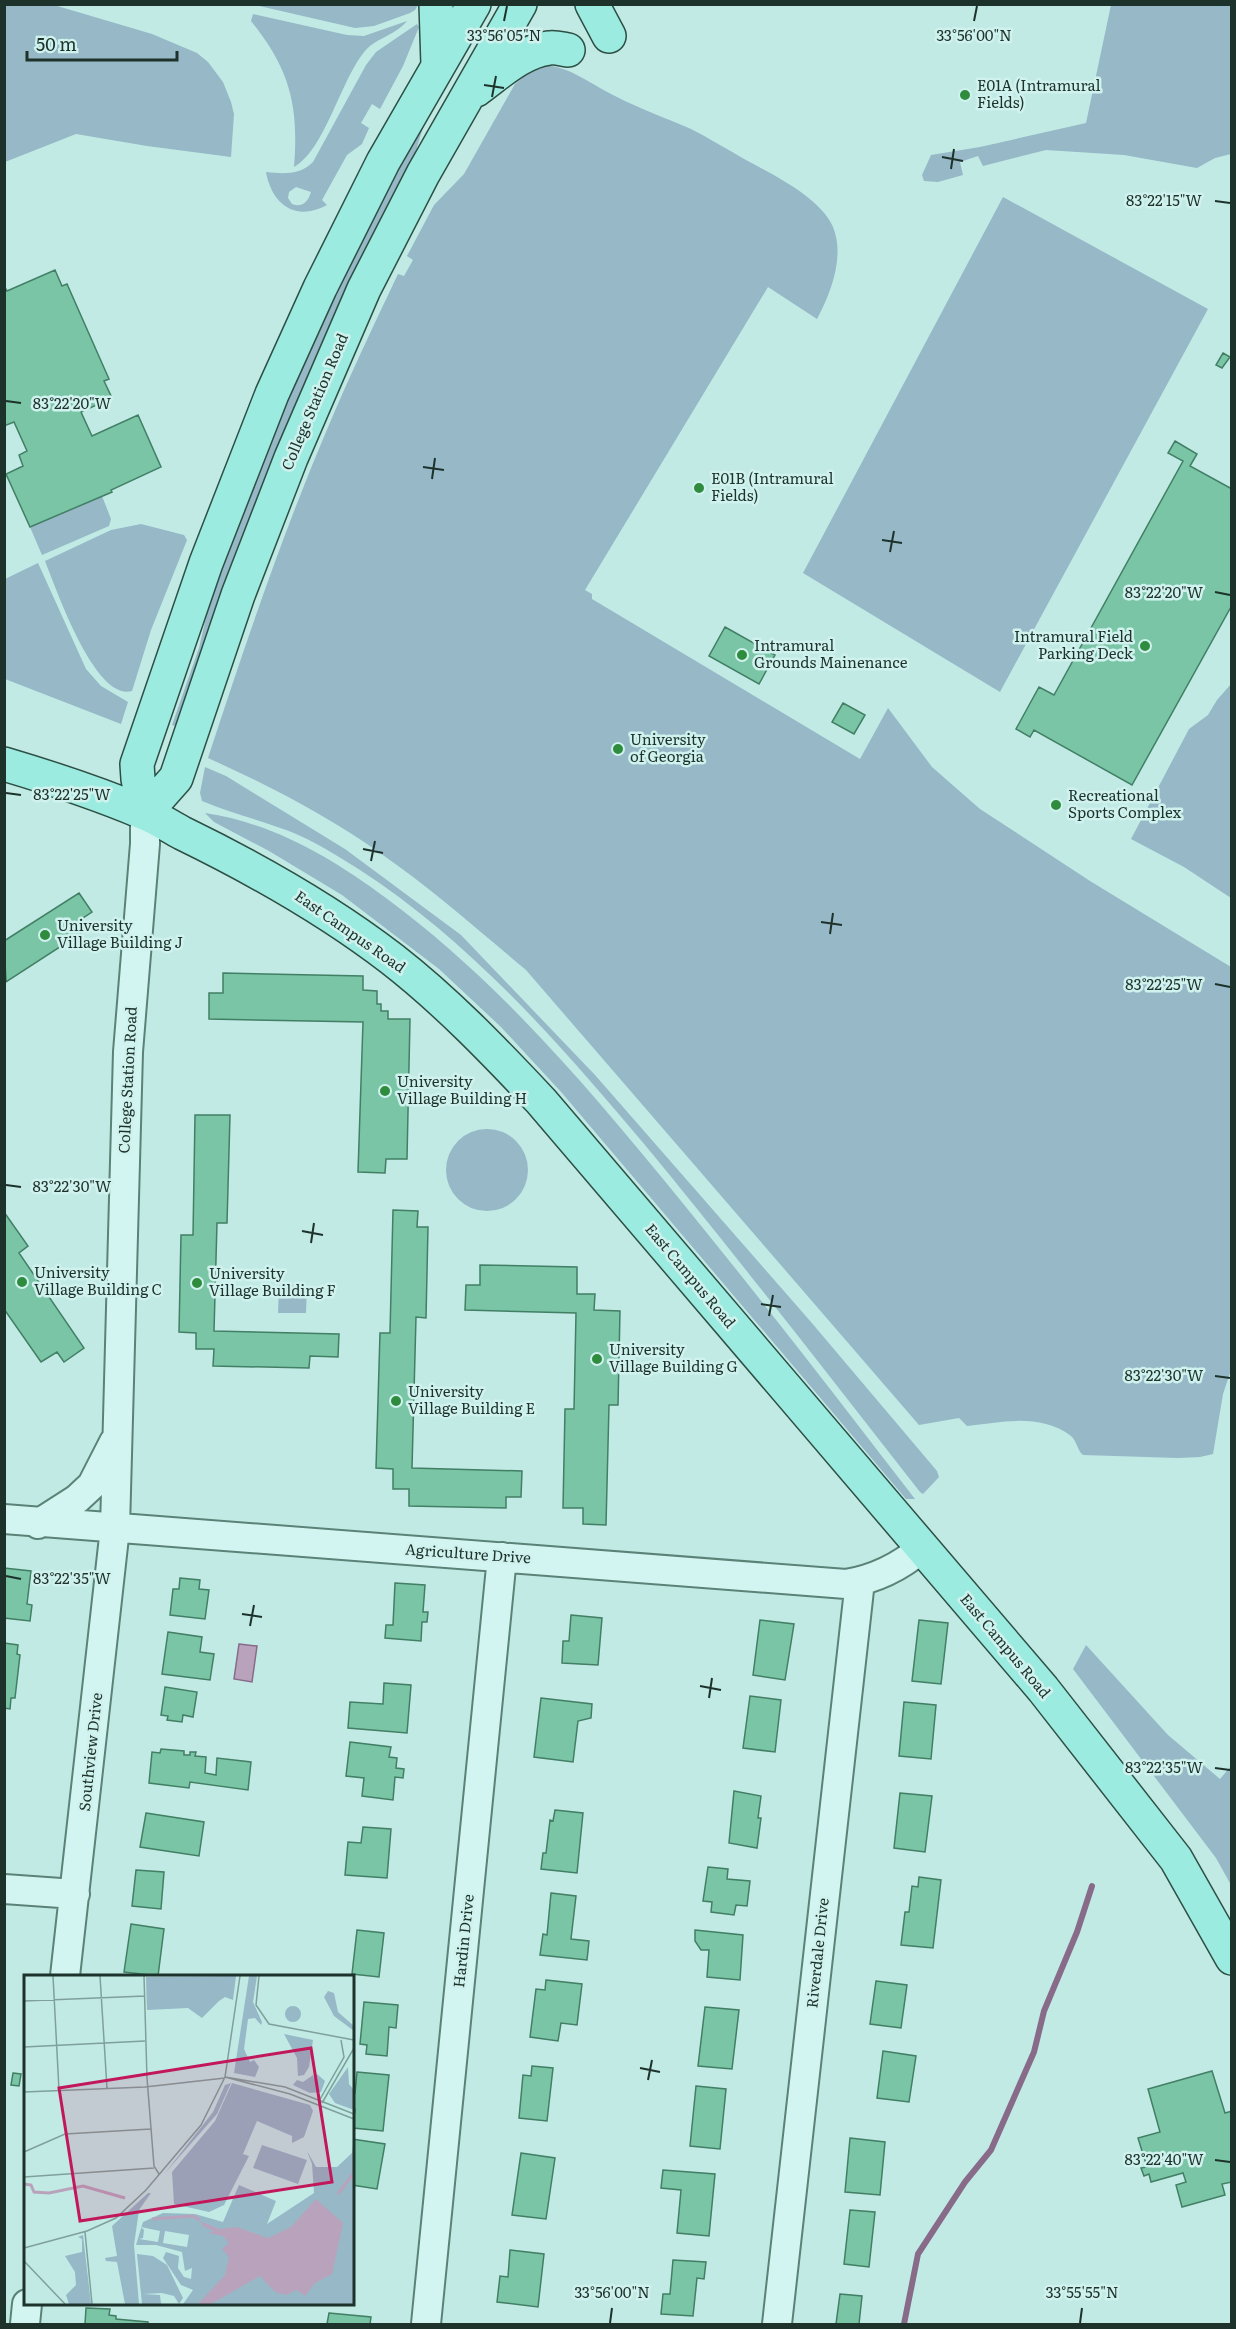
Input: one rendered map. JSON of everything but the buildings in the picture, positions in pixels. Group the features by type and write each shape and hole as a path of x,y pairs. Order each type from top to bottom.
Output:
{"main road":[{"path":"436,4 438,64"},
{"name":"College Station Road","path":"145,813 137,764 206,563 272,394 320,288 371,186 474,4"},
{"path":"592,4 609,36"},
{"name":"College Station Road","path":"145,813 176,778 254,553 291,458 364,290 423,174 469,95 510,8"},
{"path":"469,95 536,51 551,47 568,50"},
{"name":"East Campus Road","path":"4,764 58,780 145,813 273,879 344,924 394,960 477,1035 541,1101 1043,1689 1176,1859 1232,1958"}],"street":[{"name":"College Station Road","path":"115,1528 128,1052 145,844 145,813"},
{"path":"38,1524 76,1499 92,1485 118,1435"},
{"name":"Agriculture Drive","path":"4,1520 846,1584 891,1569 922,1548"},
{"name":"Southview Drive","path":"65,1975 115,1528"},
{"name":"Hardin Drive","path":"426,2325 502,1557"},
{"name":"Riverdale Drive","path":"777,2325 860,1581"},
{"path":"4,1888 75,1894"},
{"path":"25,2325 27,2305"}],"shaded area":[{"path":"5,4 54,5 152,34 197,53 208,62 223,82 231,102 234,114 231,157 76,134 5,162"},
{"path":"255,5 418,5 410,13 374,26 355,28"},
{"path":"1111,5 1231,5 1231,154 1215,158 1197,168 1124,155 1046,150 983,166 978,156 960,162 963,175 938,182 924,181 922,175 931,155 980,147 1086,123"},
{"path":"253,14 347,35 364,36 407,21 365,51 356,63 315,146 294,167 295,125 289,89 275,55 251,21"},
{"path":"417,24 419,27 403,66 380,109 372,104 361,123 369,128 362,144 347,155 322,200 327,205 305,212 287,207 274,193 266,172 297,171 313,162 366,65 376,52","holes":["296,187 311,192 302,205 292,204 288,198 289,192"]},
{"path":"545,65 564,69 624,101 691,129 778,177 817,205 833,227 838,250 835,274 817,319 768,287 585,590 592,594 592,599 860,759 888,708 932,767 980,809 1090,881 1231,967 1232,1367 1223,1394 1213,1454 1178,1458 1083,1455 1071,1436 1047,1424 1034,1422 1007,1421 967,1426 959,1418 919,1425 526,970 436,895 360,839 296,801 208,758 249,634 309,472 398,274 404,276 413,260 407,256 434,205 464,174 515,84 534,68"},
{"path":"427,114 412,164 181,728 172,725 199,648 213,587 278,413 380,196"},
{"path":"1003,197 1208,309 1000,692 803,573"},
{"path":"102,496 111,519 109,526 42,555 30,527"},
{"path":"141,524 184,535 187,540 151,630 132,691 118,690 104,679 91,662 68,617 45,561 111,530"},
{"path":"38,563 86,669 101,686 128,702 121,724 5,679 5,579"},
{"path":"1231,684 1232,898 1184,867 1131,839 1189,729 1208,715"},
{"path":"205,767 226,776 345,849 461,935 595,1075 811,1322 937,1471 939,1477 923,1494 645,1145 581,1070 513,997 440,929 401,898 352,865 317,844 289,831 202,801 200,793"},
{"path":"205,813 254,825 301,844 323,856 386,898 468,965 543,1040 613,1119 770,1312 915,1499 906,1499 562,1093 501,1027 439,969 342,895 269,851 214,822"},
{"path":"479,1129 495,1129 510,1136 521,1147 528,1162 525,1186 516,1199 495,1211 479,1211 464,1204 453,1193 446,1178 446,1162 453,1147 464,1136"},
{"path":"279,1285 307,1286 306,1313 278,1313"},
{"path":"239,1644 257,1646 252,1682 234,1679"},
{"path":"1086,1645 1168,1735 1220,1779 1231,1766 1231,1885 1216,1858 1073,1669"}],"waterway":[{"path":"904,2324 918,2254 965,2182 991,2150 1034,2052 1044,2011 1077,1932 1092,1886"}],"place":[{"name":"E01A (Intramural Fields)","path":"965,95"},
{"name":"E01B (Intramural Fields)","path":"699,488"},
{"name":"Intramural Field Parking Deck","path":"1145,646"},
{"name":"Intramural Grounds Mainenance","path":"742,655"},
{"name":"University of Georgia","path":"618,749"},
{"name":"Recreational Sports Complex","path":"1056,805"},
{"name":"University Village Building J","path":"45,935"},
{"name":"University Village Building H","path":"385,1091"},
{"name":"University Village Building C","path":"22,1282"},
{"name":"University Village Building F","path":"197,1283"},
{"name":"University Village Building G","path":"597,1359"},
{"name":"University Village Building E","path":"396,1401"}]}
